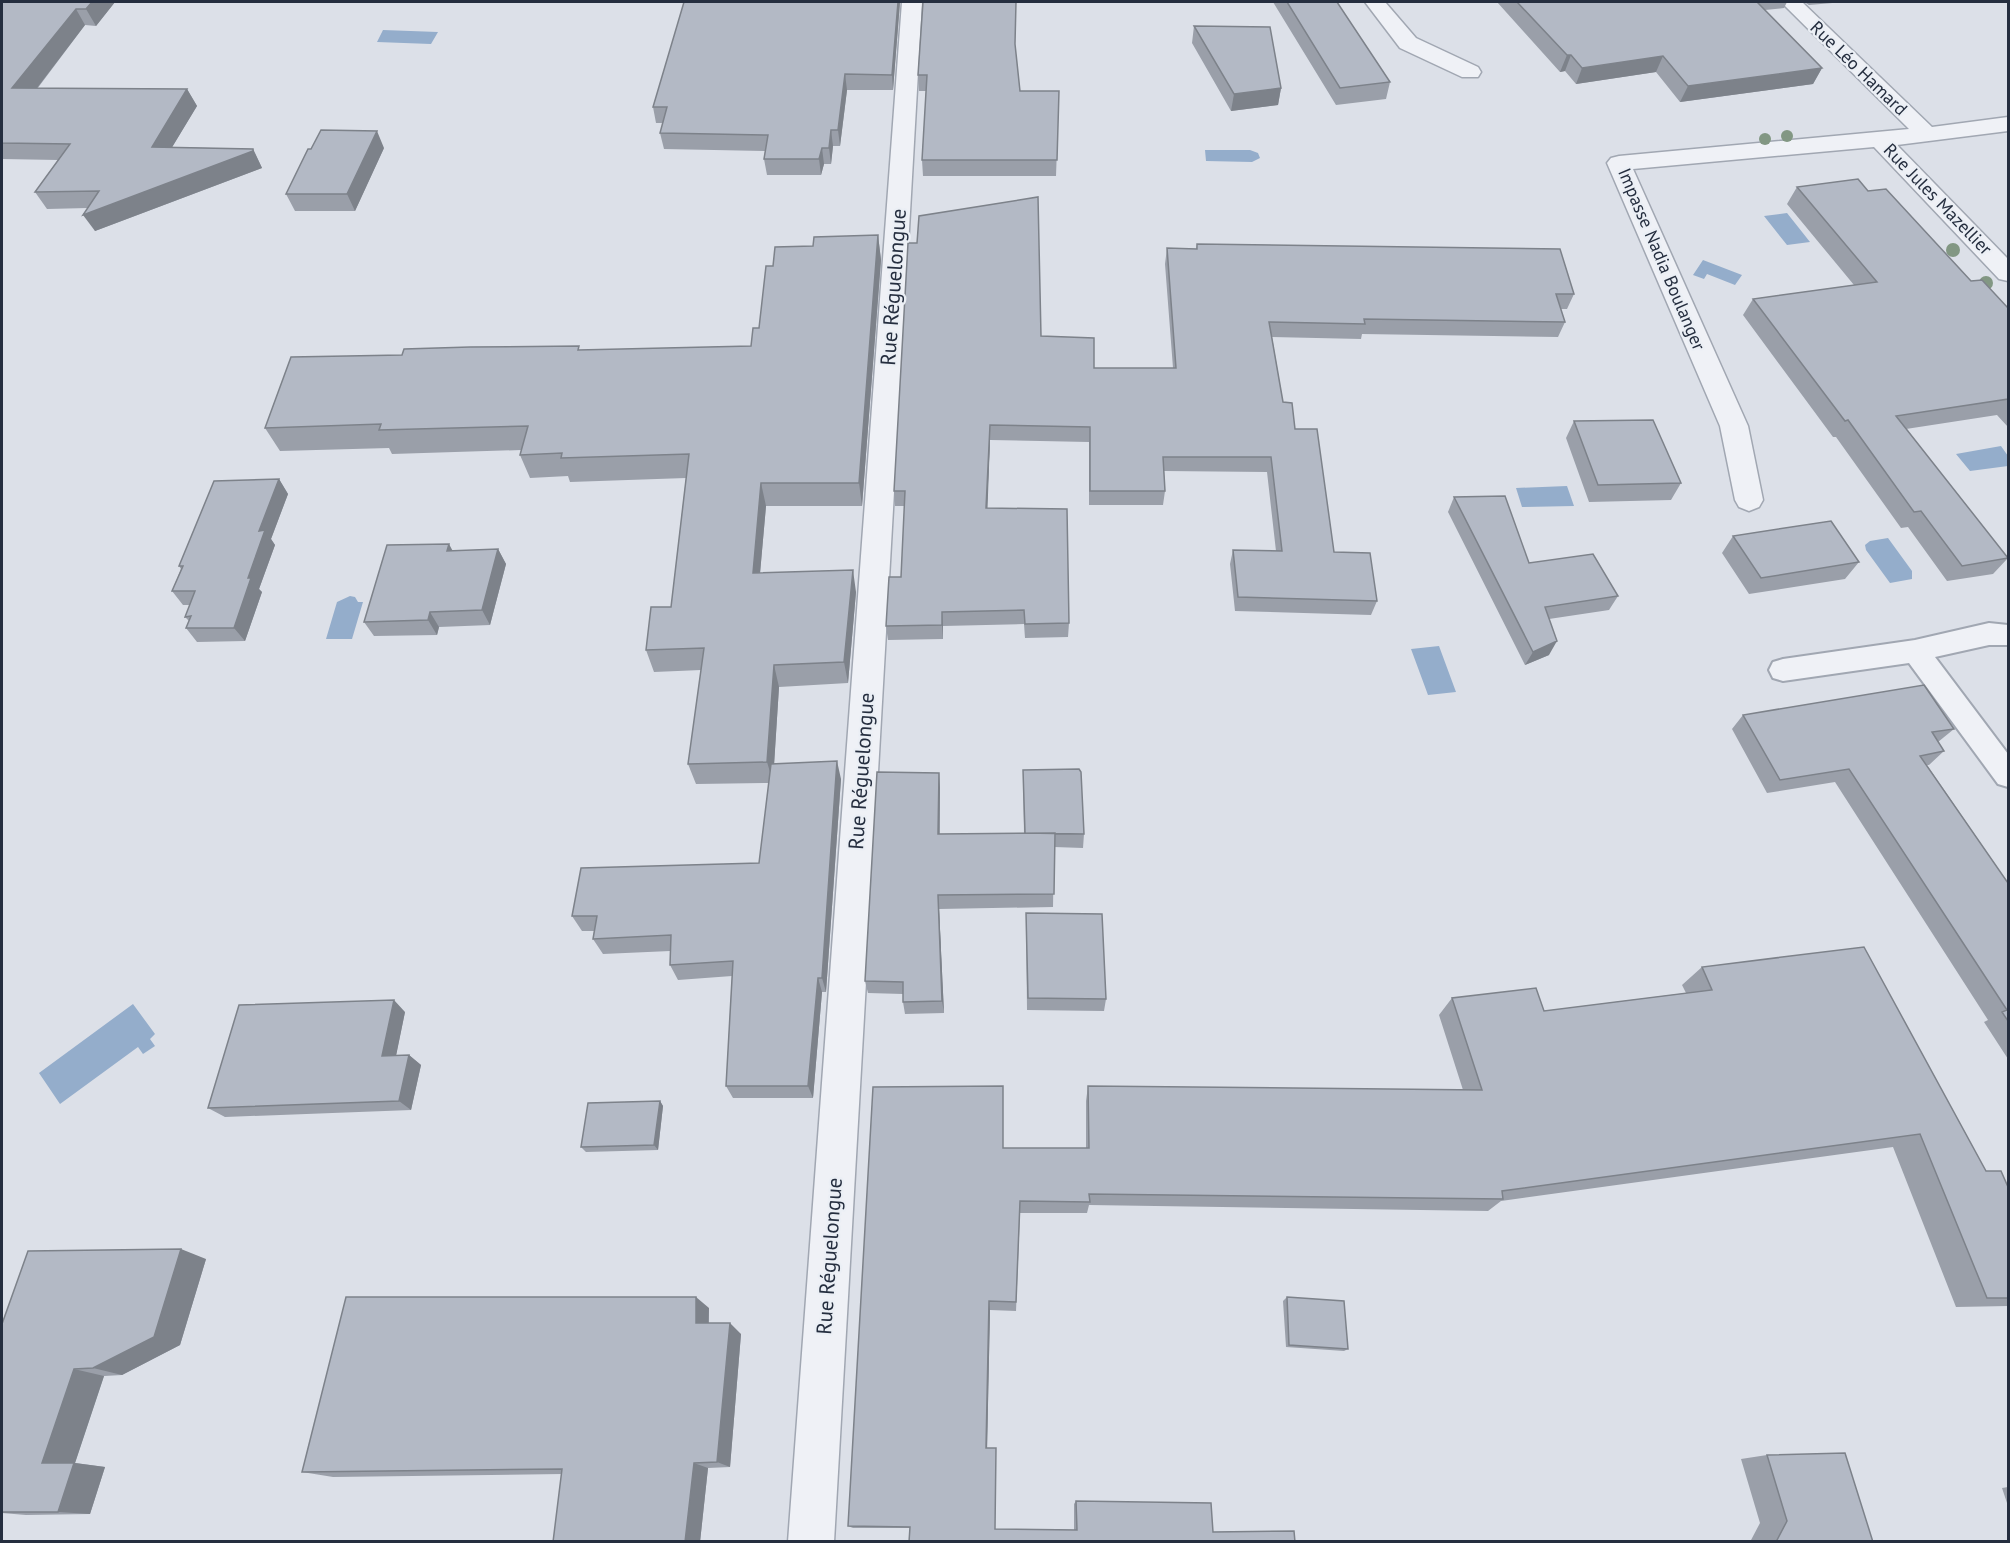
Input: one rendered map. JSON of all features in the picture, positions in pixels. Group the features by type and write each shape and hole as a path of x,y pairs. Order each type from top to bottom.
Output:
{"street":[{"name":"Rue Réguelongue","path":"811,1542 912,2"},
{"path":"1376,2 1408,44 1470,72"},
{"name":"Rue Léo Hamard","path":"1791,2 1927,134"},
{"name":"Rue Jules Mazellier","path":"1880,140 2008,124"},
{"name":"Rue Jules Mazellier","path":"1880,140 2008,273"},
{"name":"Impasse Nadia Boulanger","path":"1749,500 1734,426 1619,162 1880,140"}],"lane":[{"path":"1783,670 1915,651 1989,634 2008,636"},
{"path":"1915,651 2008,775"}],"water":[{"path":"383,30 438,32 431,44 377,42"},
{"path":"1205,150 1250,150 1258,153 1260,158 1252,162 1206,161"},
{"path":"1787,213 1810,242 1787,245 1764,216"},
{"path":"1703,260 1742,275 1735,285 1707,274 1704,279 1693,275"},
{"path":"2001,446 2008,456 2008,466 1970,471 1956,454"},
{"path":"1567,486 1574,506 1522,507 1516,488"},
{"path":"1888,538 1912,571 1912,579 1890,583 1866,550 1865,545 1870,541"},
{"path":"350,596 355,597 358,602 363,602 352,639 326,639 337,602"},
{"path":"1439,646 1456,692 1428,695 1411,649"},
{"path":"133,1004 155,1034 150,1039 155,1046 143,1054 138,1047 60,1104 39,1073"}],"building":[{"path":"2,2 92,2 86,9 76,9 12,88 187,89 152,147 253,149 253,151 83,215 99,191 35,192 70,144 2,143"},
{"path":"684,2 898,2 892,75 845,74 838,130 831,130 829,148 822,148 819,159 764,159 768,135 660,133 667,107 653,107"},
{"path":"923,2 1016,2 1015,44 1020,91 1059,91 1057,160 922,160 927,75 918,75"},
{"path":"1287,2 1337,2 1390,82 1340,88"},
{"path":"1517,2 1757,2 1822,68 1688,86 1663,56 1582,68"},
{"path":"1194,26 1270,27 1281,88 1234,94"},
{"path":"321,130 377,131 347,194 286,194 308,149 311,149"},
{"path":"1858,179 1868,191 1886,189 1971,281 1982,280 2008,308 2008,399 1896,416 2008,558 1962,566 1921,511 1914,512 1848,420 1845,421 1753,299 1877,282 1797,187"},
{"path":"1038,197 1041,336 1094,338 1094,368 1176,368 1167,248 1197,249 1197,244 1560,249 1574,294 1556,294 1565,322 1364,319 1365,324 1269,322 1283,402 1292,403 1295,429 1317,429 1334,552 1370,553 1377,601 1238,597 1233,550 1282,551 1271,457 1163,457 1165,491 1090,491 1090,427 990,425 986,508 1067,509 1069,623 1025,624 1024,610 942,612 942,625 886,626 889,577 901,577 905,491 894,491 908,243 917,243 919,216"},
{"path":"878,235 859,483 761,483 753,573 853,570 844,662 774,665 767,762 688,764 704,648 646,650 651,607 671,607 689,454 561,458 562,453 520,455 528,426 379,430 381,424 265,428 291,357 402,355 404,349 470,347 579,346 578,350 751,346 753,328 759,328 766,266 773,266 775,247 813,246 814,237"},
{"path":"1653,420 1681,483 1598,485 1574,421"},
{"path":"279,479 259,531 265,530 234,628 186,628 191,616 185,617 195,591 172,591 183,566 179,566 214,481"},
{"path":"1505,496 1529,563 1593,554 1618,596 1545,607 1557,641 1533,652 1454,497"},
{"path":"1831,521 1859,562 1761,578 1733,536"},
{"path":"449,544 447,551 498,549 482,610 430,612 428,620 364,622 387,545"},
{"path":"1924,685 1954,729 1932,732 1944,751 1920,756 2008,883 2008,1021 2002,1012 2007,1010 1849,769 1780,780 1743,715"},
{"path":"837,761 822,978 818,978 808,1086 726,1086 733,961 670,965 671,935 593,939 597,916 572,916 581,868 759,863 771,764"},
{"path":"1079,769 1084,834 1025,833 1023,770"},
{"path":"877,772 939,773 938,834 1055,833 1054,894 938,895 942,1001 903,1002 903,982 865,981"},
{"path":"1026,913 1102,914 1106,999 1028,998"},
{"path":"1864,947 1986,1171 2001,1171 2008,1187 2008,1298 1987,1298 1920,1134 1502,1191 1503,1199 1089,1194 1090,1202 1020,1201 1016,1302 989,1301 986,1448 996,1448 995,1529 1077,1530 1076,1501 1211,1503 1213,1532 1294,1531 1295,1542 909,1542 910,1527 848,1526 873,1087 1003,1086 1003,1148 1089,1148 1088,1086 1482,1090 1452,998 1536,988 1544,1011 1712,990 1702,967"},
{"path":"394,1000 382,1056 409,1055 399,1101 208,1108 239,1005"},
{"path":"660,1101 654,1145 581,1147 588,1103"},
{"path":"181,1249 154,1337 93,1368 74,1369 42,1463 74,1463 58,1512 2,1512 2,1324 28,1251"},
{"path":"346,1297 696,1297 696,1323 730,1323 717,1462 694,1463 685,1542 553,1542 562,1469 302,1472"},
{"path":"1287,1297 1344,1301 1348,1349 1289,1345"},
{"path":"1845,1453 1873,1542 1776,1542 1787,1521 1767,1455"}]}
